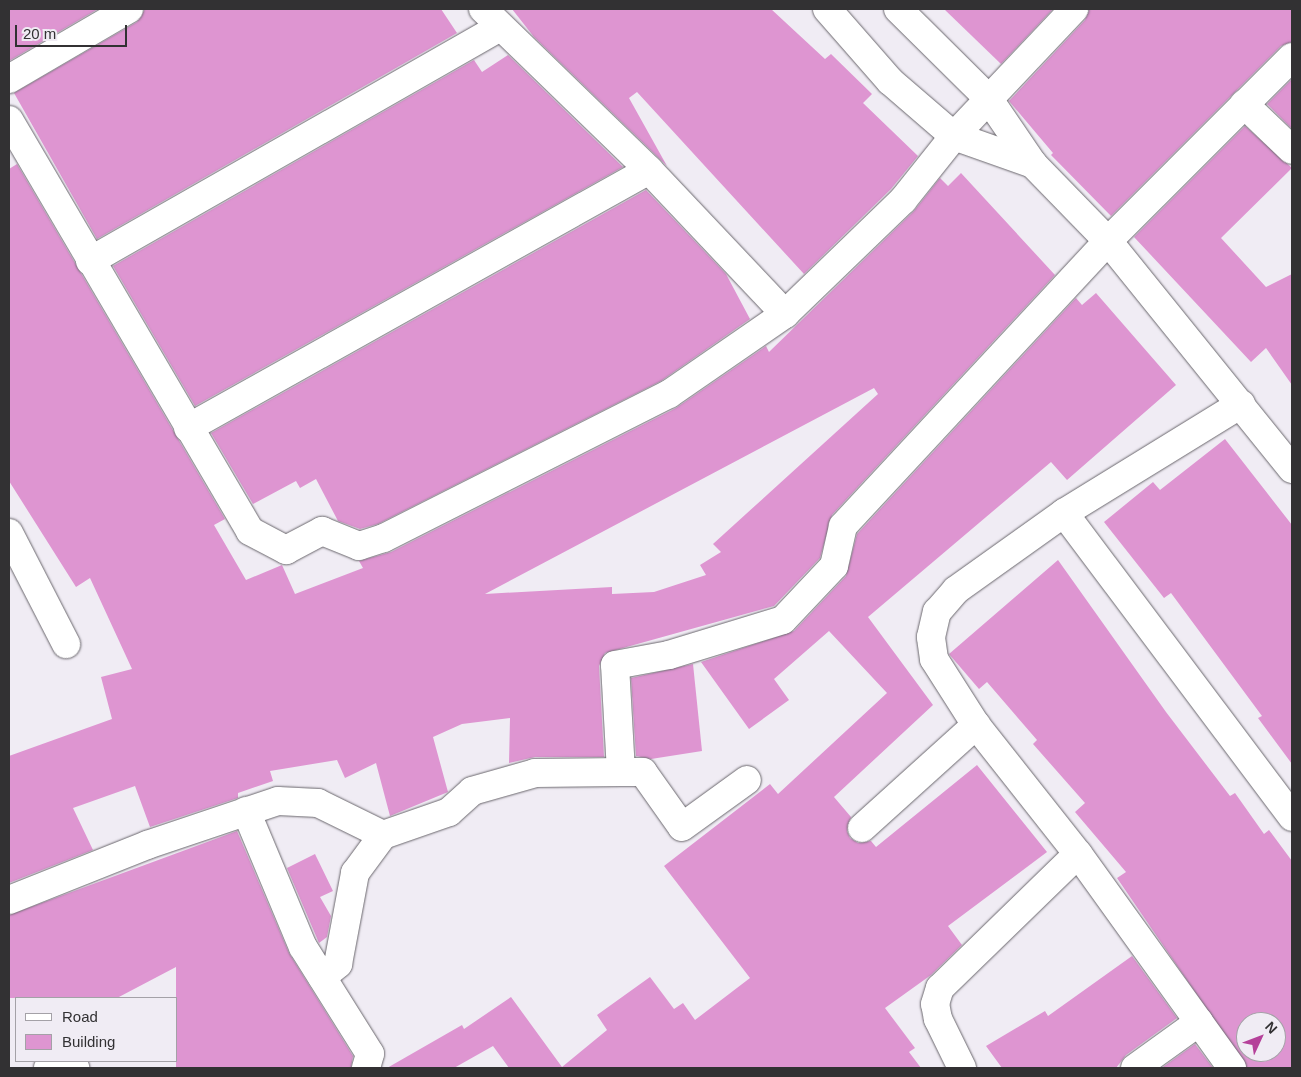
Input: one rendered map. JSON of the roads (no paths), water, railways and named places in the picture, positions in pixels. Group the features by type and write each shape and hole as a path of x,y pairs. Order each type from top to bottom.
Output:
{"street":[{"path":"9,79 129,9"},
{"path":"827,9 890,80 954,136 1033,164"},
{"path":"898,9 988,98 1033,164 1108,241 1210,364 1292,469"},
{"path":"9,120 90,262 250,531 286,550 322,531 359,546 384,538 669,394 785,314 902,200 988,98 1074,9"},
{"path":"90,262 491,18 649,170 785,314"},
{"path":"621,772 615,666 669,655 783,620 834,566 839,554 838,531 1108,241 1292,57"},
{"path":"1244,104 1292,150"},
{"path":"188,428 649,170"},
{"path":"1232,1068 1078,854 976,725 934,659 931,637 937,612 956,590 1064,513 1237,398"},
{"path":"1064,513 1292,817"},
{"path":"9,533 66,644"},
{"path":"862,828 976,725"},
{"path":"322,977 338,964 355,873 383,835 449,812 472,791 535,773 643,772 682,828 747,780"},
{"path":"9,900 246,811 278,801 318,803 383,835"},
{"path":"246,811 303,947 370,1054 366,1068"},
{"path":"962,1068 938,1019 935,1004 940,988 1078,854"},
{"path":"1135,1068 1199,1022"},
{"path":"48,1068 63,1064 75,1068"}]}
